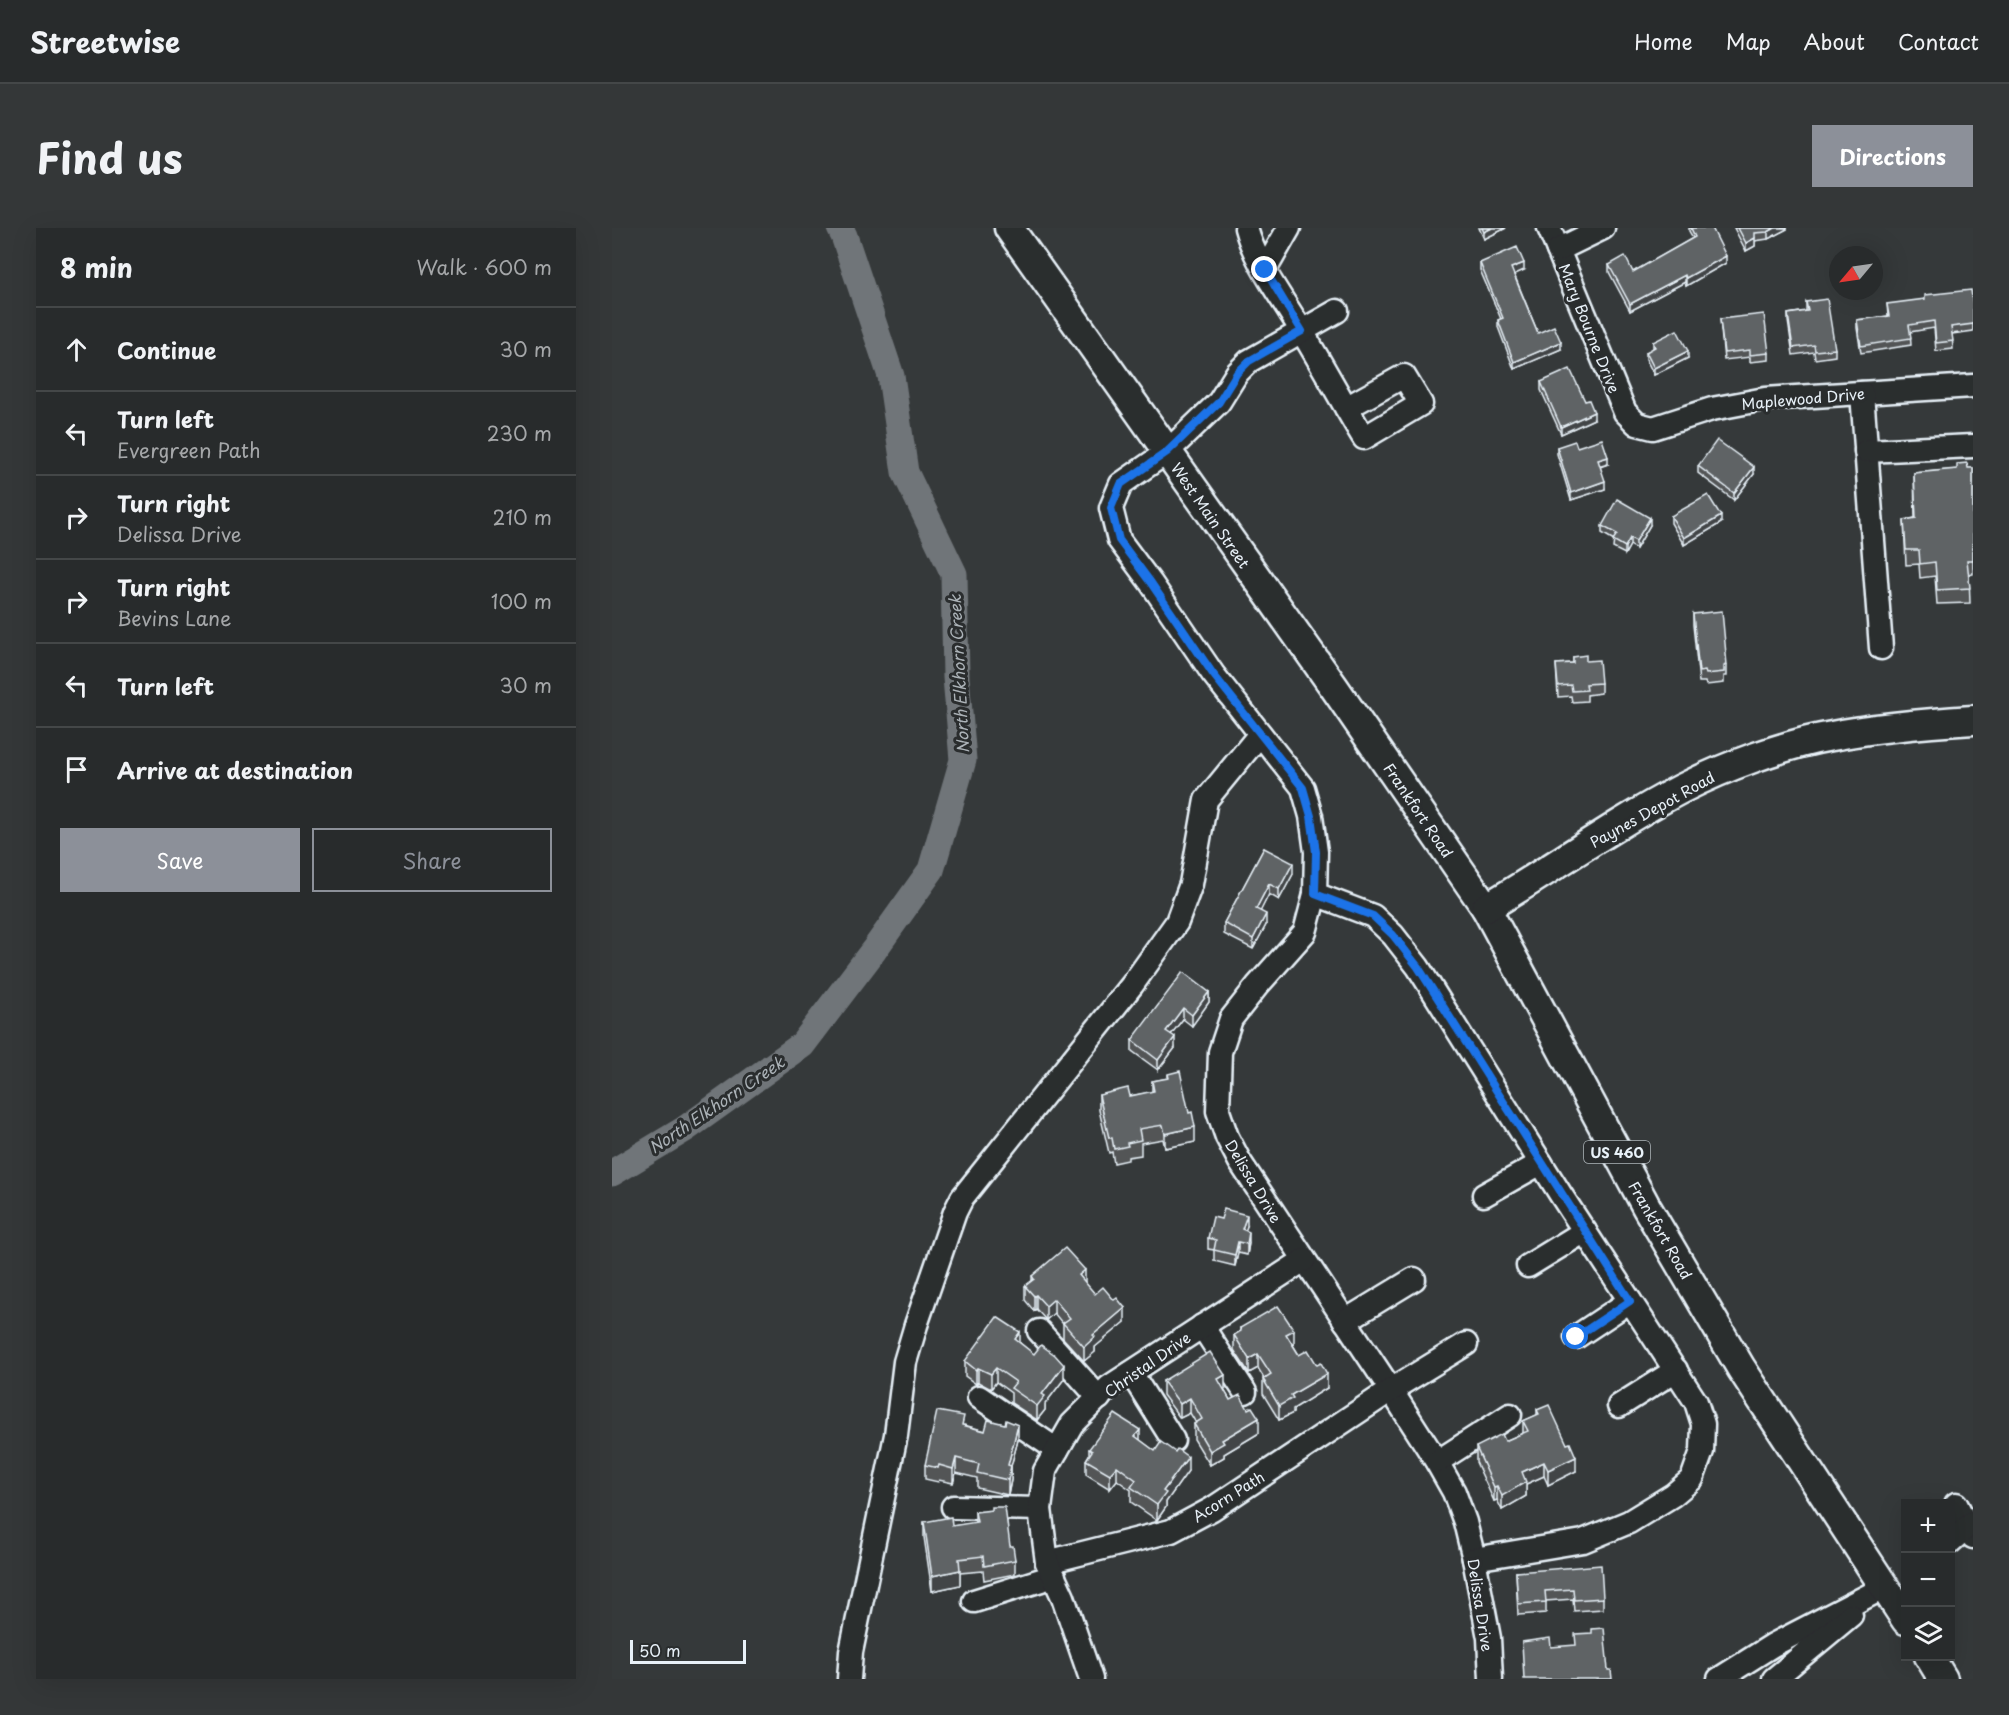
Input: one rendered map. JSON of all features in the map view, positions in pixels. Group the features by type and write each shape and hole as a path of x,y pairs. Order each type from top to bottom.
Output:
{"main road":[{"name":"West Main Street","path":"1009,228 1331,682"},
{"name":"Frankfort Road","path":"1331,682 1486,908 1647,1208 1741,1368 1901,1613"},
{"name":"Paynes Depot Road","path":"1486,908 1605,832 1682,789 1732,766 1832,736 1973,720"},
{"path":"1932,1661 1943,1679"}],"street":[{"path":"1246,228 1265,270 1346,408"},
{"path":"1265,270 1289,228"},
{"name":"Mary Bourne Drive","path":"1549,228 1625,412 1637,424"},
{"path":"1558,250 1603,228"},
{"path":"1167,452 1219,402 1237,373 1249,361 1336,311"},
{"name":"Maplewood Drive","path":"1637,424 1653,428 1712,409 1765,399 1973,386"},
{"path":"1862,393 1881,648"},
{"path":"1866,451 1973,446"},
{"name":"Delissa Drive","path":"1167,452 1121,484 1111,508 1119,540 1213,674 1303,788 1311,816 1316,852 1315,894 1305,932 1231,1019 1220,1052 1218,1111 1227,1137 1240,1162 1391,1390 1454,1492 1465,1522 1474,1559 1489,1638 1491,1679"},
{"path":"849,1679 851,1652 896,1435 905,1362 955,1212 962,1198 1105,1020 1177,922 1193,875 1206,800 1260,734"},
{"path":"1315,894 1373,916 1393,935 1418,967 1696,1402 1703,1424 1702,1451 1692,1479 1673,1495 1629,1522 1583,1541 1474,1559"},
{"path":"1484,1195 1541,1162"},
{"path":"1528,1266 1585,1231"},
{"name":"Christal Drive","path":"1091,1679 1063,1597 1050,1569 1040,1509 1045,1471 1072,1424 1109,1387 1304,1260"},
{"path":"1345,1321 1414,1279"},
{"path":"1576,1337 1630,1301"},
{"path":"1202,1326 1245,1392"},
{"path":"1039,1331 1099,1398"},
{"name":"Acorn Path","path":"974,1601 1050,1569 1170,1531 1212,1509 1391,1390 1466,1344"},
{"path":"1619,1406 1676,1370"},
{"path":"1131,1373 1173,1440"},
{"path":"979,1397 1057,1450"},
{"path":"1437,1462 1510,1415"},
{"path":"1956,1504 1972,1533"},
{"path":"953,1507 1040,1509"},
{"path":"1955,1540 1972,1533"},
{"path":"1952,1553 1972,1533"},
{"path":"1719,1679 1773,1645 1885,1587"},
{"path":"1774,1679 1885,1587"}],"building":[{"path":"1691,228 1712,228 1726,256 1630,304 1609,265 1625,256 1633,272 1695,237"},
{"path":"1738,228 1775,228 1768,232 1755,233 1755,238 1746,243"},
{"path":"1517,247 1524,263 1511,268 1538,333 1554,326 1561,342 1514,362 1498,320 1503,318 1480,263"},
{"path":"1971,290 1973,324 1951,327 1953,341 1936,343 1934,321 1909,325 1911,338 1861,346 1857,320 1889,316 1887,304 1925,299 1925,295"},
{"path":"1827,299 1835,349 1815,351 1814,345 1793,348 1788,314 1808,311 1806,302"},
{"path":"1764,314 1769,353 1750,355 1750,350 1724,353 1720,319"},
{"path":"1677,330 1688,351 1654,368 1646,352 1655,347 1653,342"},
{"path":"1570,369 1585,401 1589,400 1594,412 1561,427 1541,382"},
{"path":"1602,439 1608,457 1598,460 1605,481 1571,493 1557,447 1575,441 1577,447"},
{"path":"1717,440 1754,467 1734,493 1698,466"},
{"path":"1967,463 1968,468 1973,468 1973,560 1967,560 1970,588 1937,590 1935,562 1920,564 1919,550 1906,550 1904,520 1916,518 1914,473 1957,469 1957,464"},
{"path":"1708,495 1721,516 1684,538 1671,516"},
{"path":"1617,499 1650,518 1636,541 1630,538 1625,547 1613,540 1617,534 1602,526"},
{"path":"1722,611 1727,665 1724,666 1724,672 1706,674 1705,671 1699,672 1693,614"},
{"path":"1586,655 1586,661 1599,660 1601,683 1586,684 1587,690 1572,691 1571,685 1558,686 1556,664 1573,663 1573,657"},
{"path":"1264,848 1293,863 1279,889 1269,884 1256,909 1266,914 1253,939 1224,923"},
{"path":"1183,972 1209,992 1192,1015 1183,1008 1166,1031 1175,1037 1158,1060 1132,1040"},
{"path":"1180,1071 1189,1113 1192,1112 1195,1127 1165,1134 1163,1125 1139,1129 1141,1140 1114,1149 1112,1138 1109,1138 1099,1095 1128,1088 1130,1096 1154,1091 1152,1081 1169,1078 1168,1074"},
{"path":"1224,1209 1247,1215 1242,1229 1249,1232 1247,1244 1238,1242 1235,1255 1214,1250 1216,1240 1208,1238 1213,1217 1221,1219"},
{"path":"1065,1248 1085,1270 1079,1275 1095,1294 1103,1287 1114,1300 1117,1298 1125,1308 1093,1335 1095,1337 1084,1347 1063,1323 1070,1318 1054,1299 1046,1306 1025,1286 1034,1279 1032,1276"},
{"path":"1278,1306 1294,1330 1286,1334 1299,1355 1308,1350 1317,1365 1321,1363 1327,1374 1291,1395 1293,1398 1279,1406 1263,1379 1271,1374 1258,1354 1249,1359 1234,1335 1241,1331 1240,1328"},
{"path":"997,1317 1020,1332 1015,1339 1034,1354 1041,1345 1064,1365 1042,1394 1045,1396 1037,1406 1011,1388 1016,1382 996,1368 991,1374 978,1368 976,1370 965,1361"},
{"path":"1210,1352 1225,1375 1218,1379 1230,1400 1240,1395 1248,1409 1252,1407 1259,1418 1222,1440 1224,1443 1210,1451 1194,1424 1202,1419 1190,1398 1180,1404 1163,1381"},
{"path":"1549,1405 1567,1444 1570,1443 1576,1457 1548,1470 1544,1462 1522,1472 1526,1482 1502,1496 1497,1486 1494,1487 1476,1447 1502,1434 1505,1441 1528,1431 1523,1421 1539,1414 1537,1410"},
{"path":"937,1411 964,1416 962,1425 985,1431 988,1420 1005,1424 1006,1420 1018,1425 1008,1465 1011,1466 1008,1480 977,1473 979,1464 956,1458 953,1469 939,1465 938,1468 925,1465"},
{"path":"1115,1414 1140,1430 1135,1436 1155,1451 1161,1442 1175,1452 1177,1449 1188,1457 1163,1491 1166,1493 1157,1505 1131,1487 1136,1480 1117,1466 1110,1474 1086,1460 1092,1451 1089,1449"},
{"path":"992,1507 1005,1507 1010,1546 1013,1546 1015,1560 984,1566 983,1556 959,1559 960,1570 932,1576 924,1522 951,1517 952,1526 977,1522 975,1512 992,1510"},
{"path":"1601,1565 1603,1598 1574,1600 1573,1589 1545,1591 1546,1602 1518,1604 1516,1572"},
{"path":"1604,1628 1608,1670 1611,1670 1612,1679 1524,1679 1522,1642 1550,1638 1551,1647 1576,1645 1575,1634 1592,1633 1592,1629"}],"waterway":[{"name":"North Elkhorn Creek","path":"612,1173 685,1129 802,1045 931,870 963,760 956,677 954,574 905,472 891,376 840,228"}],"route":[{"path":"1265,270 1302,331 1249,361 1237,373 1219,402 1167,452 1121,484 1111,508 1119,540 1213,674 1303,788 1311,816 1316,852 1315,894 1373,916 1393,935 1418,967 1630,1301 1576,1337"}]}
